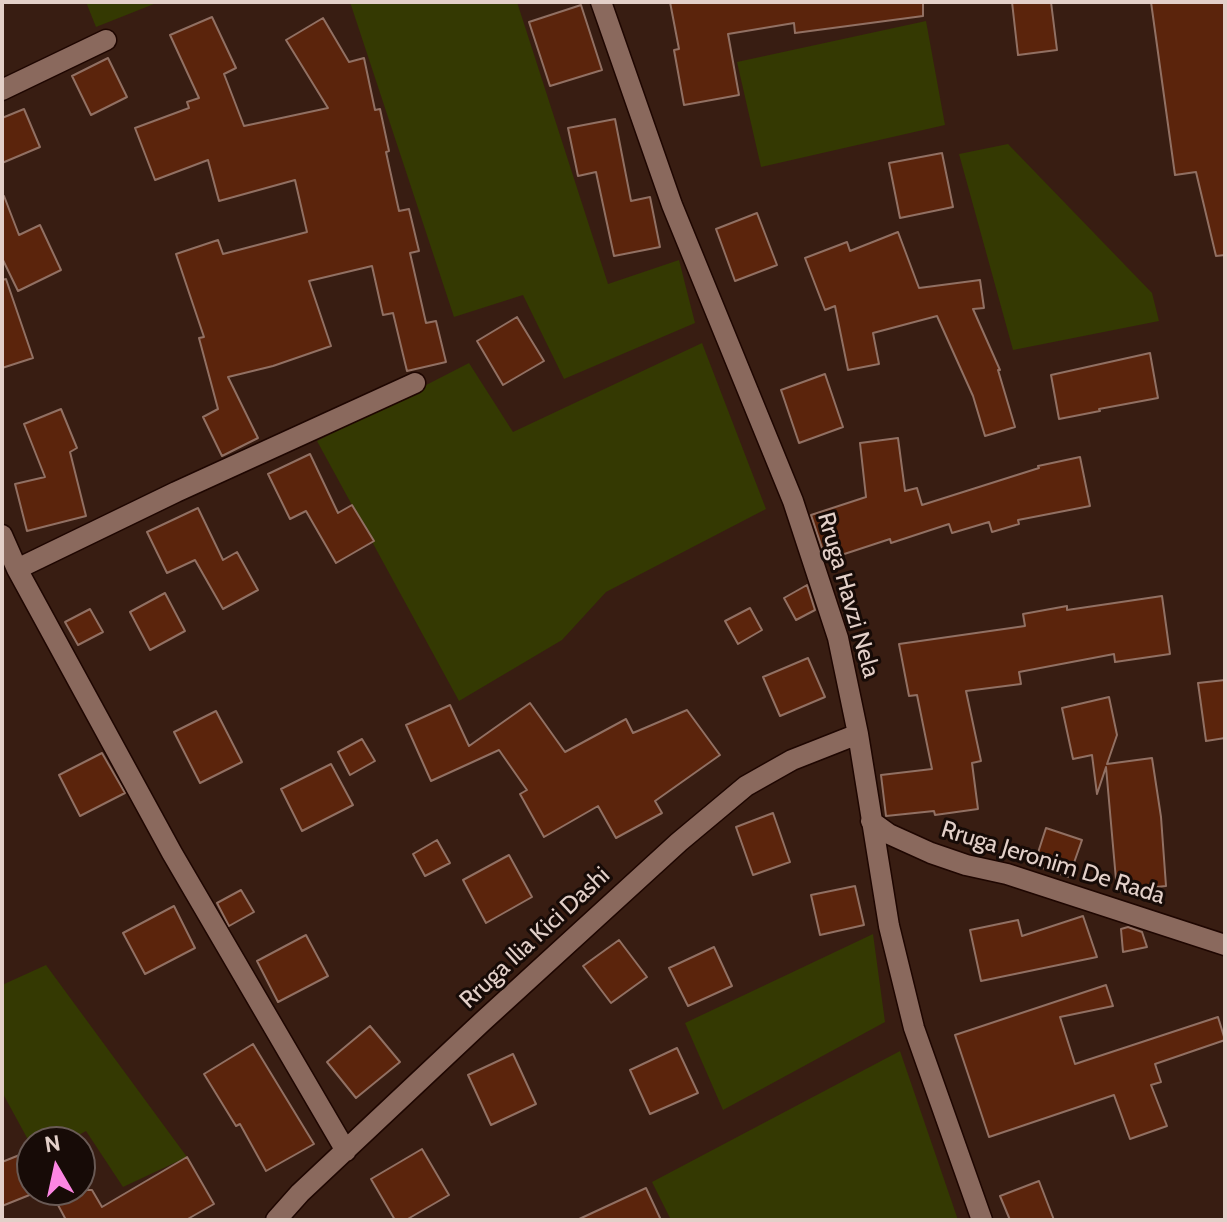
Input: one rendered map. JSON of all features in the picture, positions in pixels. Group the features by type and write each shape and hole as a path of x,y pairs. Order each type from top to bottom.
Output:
{"street":[{"name":"Rruga Havzi Nela","path":"601,2 672,205 793,501 838,638 858,734 889,926 914,1028 982,1220"},
{"path":"2,90 106,40"},
{"path":"17,569 176,492 415,383"},
{"path":"2,535 17,569 172,853 346,1151"},
{"name":"Rruga Ilia Kici Dashi","path":"276,1220 300,1193 547,961 746,786 792,760 858,734"},
{"name":"Rruga Jeronim De Rada","path":"871,821 889,834 931,853 1007,874 1225,945"}],"green space":[{"path":"86,2 159,2 96,27"},
{"path":"350,2 517,2 608,284 679,260 695,323 564,379 523,295 454,317"},
{"path":"926,21 945,125 761,167 737,62"},
{"path":"1008,144 1152,293 1159,321 1013,350 959,154"},
{"path":"702,343 766,509 606,592 562,640 459,701 317,441 469,363 513,432"},
{"path":"873,934 885,1022 723,1110 685,1023"},
{"path":"46,965 187,1157 123,1187 96,1146 96,1126 21,1126 2,1092 2,985"},
{"path":"900,1051 958,1220 671,1220 652,1182"}],"building":[{"path":"670,2 923,2 923,16 795,33 794,23 728,34 739,95 684,105 674,50 679,49"},
{"path":"1012,2 1051,2 1057,50 1018,55"},
{"path":"1151,2 1225,2 1225,255 1216,256 1196,172 1175,175"},
{"path":"581,5 602,70 550,86 529,22"},
{"path":"212,17 236,68 224,74 244,126 328,108 286,40 323,18 349,62 364,58 375,110 380,109 399,211 409,209 419,251 410,253 426,323 436,321 446,362 407,371 393,313 383,315 372,266 309,281 331,346 273,366 228,377 258,438 222,456 203,417 218,409 199,338 204,337 176,254 218,240 223,254 307,232 295,180 219,201 208,160 155,180 135,128 189,108 187,102 199,98 170,35"},
{"path":"108,58 127,97 91,115 72,76"},
{"path":"24,109 40,147 2,163 2,118"},
{"path":"615,119 631,201 650,197 660,247 614,256 596,172 578,176 568,128"},
{"path":"942,153 953,207 900,218 889,163"},
{"path":"4,196 19,235 40,225 61,270 18,291 2,258"},
{"path":"757,213 777,265 735,281 716,229"},
{"path":"898,232 919,288 980,280 984,308 973,309 1000,370 1015,427 985,436 973,396 937,316 873,333 879,364 848,370 835,306 825,310 805,258 847,242 850,251"},
{"path":"6,279 33,358 2,368 2,280"},
{"path":"517,317 544,361 503,385 477,341"},
{"path":"1150,353 1158,398 1059,419 1051,375"},
{"path":"825,374 843,427 799,443 781,390"},
{"path":"61,409 77,448 70,452 86,516 27,531 15,484 45,477 24,424"},
{"path":"898,438 905,491 917,488 922,505 1038,466 1080,457 1090,506 1018,520 1019,524 992,532 989,522 952,533 949,524 826,560 811,515 866,497 860,443"},
{"path":"310,454 338,513 352,505 374,541 336,563 306,511 290,519 268,474"},
{"path":"198,508 223,560 237,552 258,590 223,609 195,560 167,573 147,532"},
{"path":"807,585 815,610 796,620 784,598"},
{"path":"165,593 185,631 150,650 130,612"},
{"path":"1162,596 1170,654 1115,662 1114,654 1019,672 1021,684 966,691 981,761 972,763 978,809 935,815 934,811 886,816 881,775 932,769 917,695 909,696 899,644 1025,626 1023,614"},
{"path":"750,608 762,630 738,644 725,621"},
{"path":"90,609 103,632 78,645 65,622"},
{"path":"808,658 825,697 780,716 763,677"},
{"path":"1225,680 1225,738 1206,741 1198,683"},
{"path":"1109,697 1117,735 1107,764 1152,758 1161,817 1166,886 1117,891 1106,767 1097,794 1092,755 1073,759 1062,708"},
{"path":"530,703 565,752 626,719 633,733 687,710 720,755 655,801 662,813 616,838 598,806 544,837 520,794 527,790 499,750 431,781 406,725 450,705 469,746"},
{"path":"216,711 242,762 200,783 174,732"},
{"path":"362,739 375,761 350,775 338,752"},
{"path":"102,753 125,793 80,816 59,775"},
{"path":"331,764 353,805 302,831 281,789"},
{"path":"773,813 790,862 753,875 736,827"},
{"path":"1046,828 1082,840 1069,877 1034,865"},
{"path":"437,840 450,863 425,876 413,854"},
{"path":"509,855 532,897 486,923 463,880"},
{"path":"855,886 864,925 820,935 811,895"},
{"path":"241,890 254,912 229,926 217,903"},
{"path":"174,906 195,948 145,974 123,933"},
{"path":"1083,916 1097,957 981,981 970,930 1018,920 1022,936"},
{"path":"1128,927 1142,932 1147,947 1123,952 1121,929"},
{"path":"306,935 328,976 278,1002 257,961"},
{"path":"619,940 647,977 611,1003 583,966"},
{"path":"714,947 732,986 688,1006 669,968"},
{"path":"1106,985 1113,1006 1060,1017 1075,1064 1218,1017 1225,1040 1155,1064 1161,1082 1151,1085 1167,1126 1130,1139 1114,1095 989,1137 955,1035"},
{"path":"370,1026 400,1062 356,1098 327,1062"},
{"path":"253,1044 314,1144 266,1171 240,1124 236,1126 204,1074"},
{"path":"677,1048 698,1093 650,1114 630,1070"},
{"path":"513,1054 536,1104 491,1125 468,1075"},
{"path":"422,1149 449,1195 406,1220 395,1220 371,1179"},
{"path":"16,1156 16,1200 2,1206 2,1162"},
{"path":"187,1157 214,1204 186,1220 66,1220 59,1206 96,1206 96,1197 102,1207"},
{"path":"1039,1181 1054,1220 1010,1220 1000,1196"},
{"path":"646,1188 661,1220 577,1220"}]}
